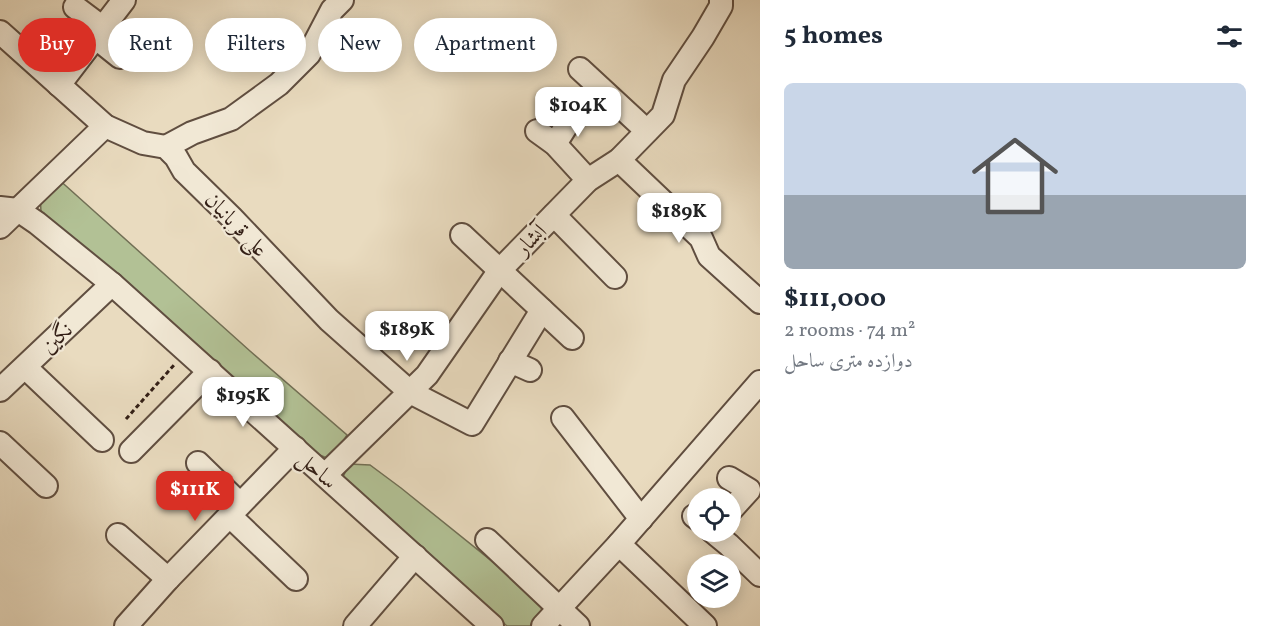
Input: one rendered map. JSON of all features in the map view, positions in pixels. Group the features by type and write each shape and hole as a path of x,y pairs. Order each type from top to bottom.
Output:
{"street":[{"path":"59,85 124,0"},
{"path":"0,32 105,126 143,143 166,147 192,133 231,119 279,84 309,54 332,10 342,0"},
{"name":"آبشار","path":"325,475 428,375 500,270 588,180 619,160 663,115 674,80 703,37 721,6 721,0"},
{"path":"75,7 108,43"},
{"path":"580,69 647,131"},
{"path":"0,227 9,209 105,126"},
{"path":"553,133 588,180"},
{"name":"علی قربانیان","path":"166,147 176,157 184,171 329,320 410,392 472,424 520,365 542,310"},
{"path":"619,160 701,238 709,256 760,302"},
{"name":"ساحل","path":"9,209 38,223 112,284 492,626"},
{"path":"554,215 615,277"},
{"path":"462,235 572,338"},
{"name":"نگین","path":"9,375 112,284"},
{"path":"131,451 210,371"},
{"path":"9,375 102,440"},
{"path":"543,626 619,544 760,382"},
{"path":"563,418 641,519"},
{"path":"0,443 46,486"},
{"path":"126,626 168,579 295,448"},
{"path":"198,463 235,510 296,579"},
{"path":"729,478 749,490 741,499"},
{"path":"118,535 168,579"},
{"path":"487,540 578,626"},
{"path":"725,542 760,575"},
{"path":"619,544 705,626"},
{"path":"355,626 415,556"}],"path":[{"path":"126,419 187,350"}],"green space":[{"path":"56,177 347,435 338,450 327,458 317,454 41,212 40,192"},
{"path":"349,464 370,465 401,488 540,600 542,612 530,626 507,626 342,479"}]}
